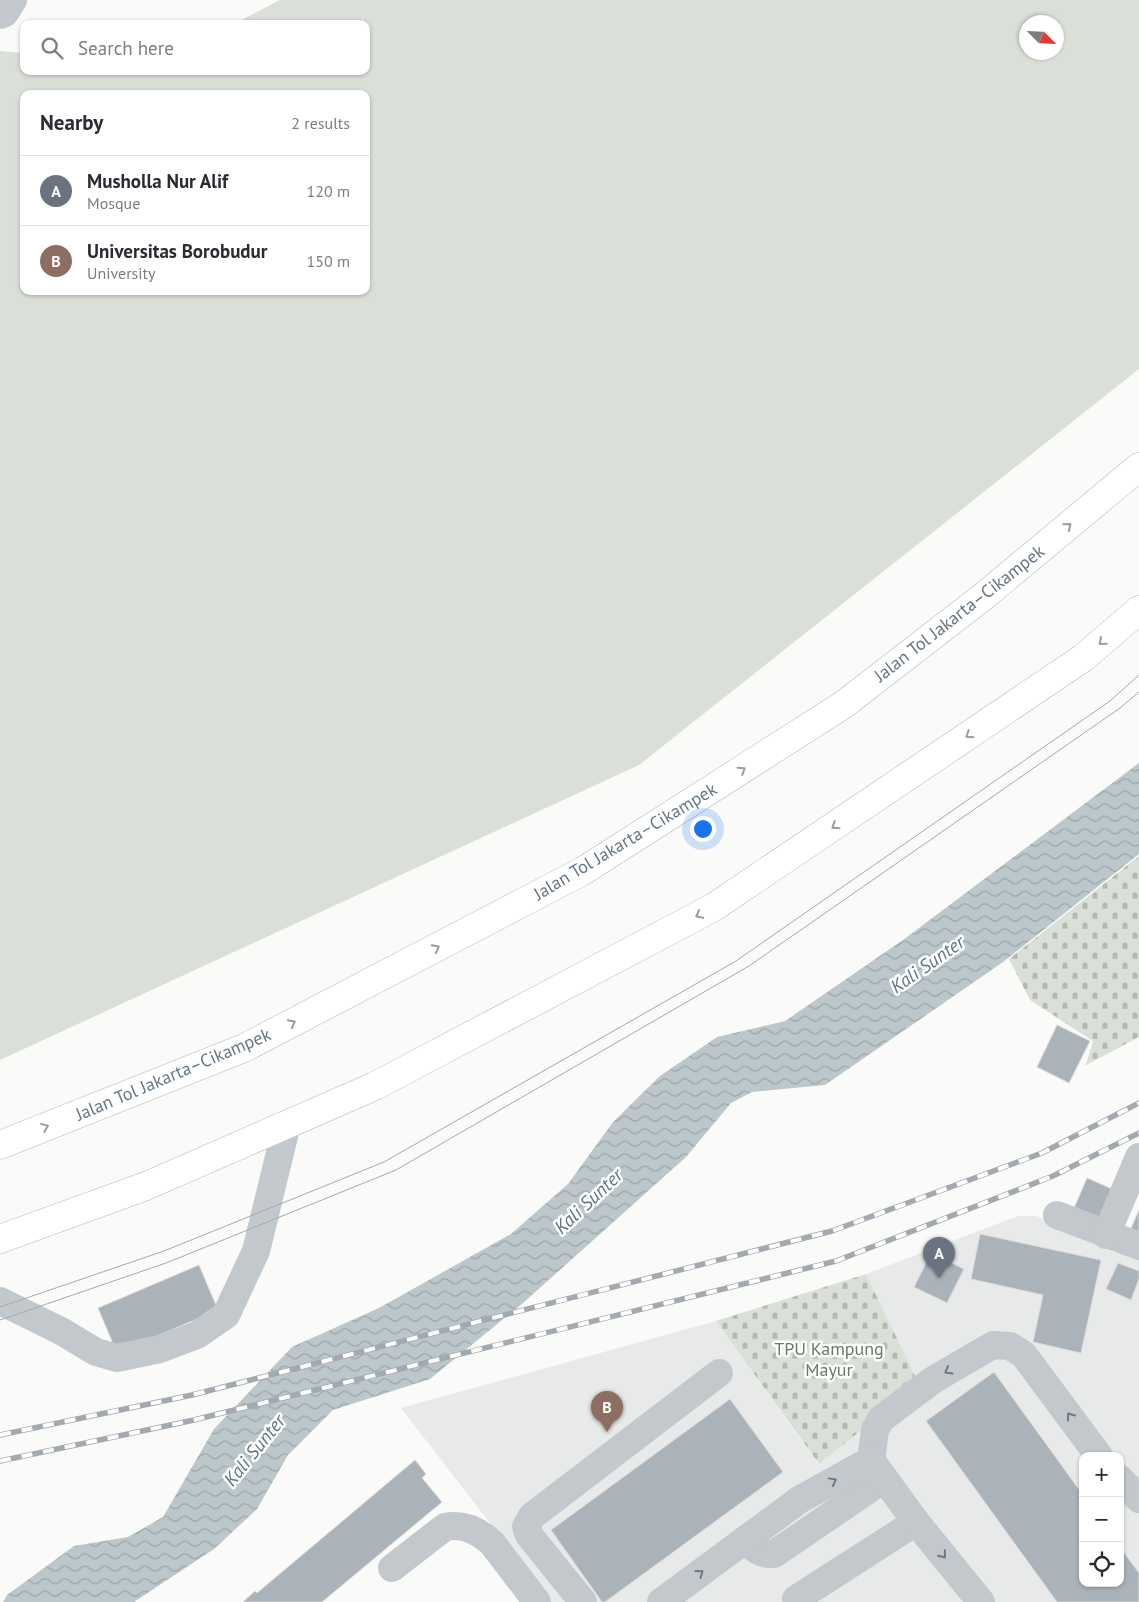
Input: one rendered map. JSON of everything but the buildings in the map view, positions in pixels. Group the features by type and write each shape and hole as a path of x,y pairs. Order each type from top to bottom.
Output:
{"highway":[{"name":"Jalan Tol Jakarta–Cikampek","path":"0,1145 244,1048 582,871 843,705 984,596 1139,467"},
{"path":"0,1238 146,1186 375,1086 714,907 1083,658 1139,610"}],"street":[{"path":"0,15 5,12 13,0"},
{"path":"0,1301 62,1330 96,1352 117,1358 160,1348 197,1335 226,1315 256,1251 287,1124"},
{"path":"1106,1234 1139,1157"},
{"path":"1057,1215 1139,1246"},
{"path":"981,1602 916,1522 877,1469 875,1430 882,1419 933,1380 993,1345 1010,1346 1024,1355 1096,1452"},
{"path":"583,1602 530,1535 526,1527 528,1522 532,1516 719,1373"},
{"path":"661,1602 799,1500 877,1469"},
{"path":"1124,1483 1139,1499"},
{"path":"796,1599 916,1522"},
{"path":"392,1568 436,1533 446,1528 453,1526 470,1529 486,1537 492,1543 537,1602"}],"shaded area":[{"path":"1018,1216 1036,1216 1139,1253 1139,1602 551,1602 401,1408 716,1321 818,1464 919,1384 866,1274"}],"green space":[{"path":"280,0 1139,0 1139,369 639,765 0,1060 0,51 20,53 20,75 370,75 370,20 242,20"},
{"path":"1139,856 1139,1037 1086,1065 1093,1041 1030,1000 1009,959"},
{"name":"TPU Kampung Mayur","path":"866,1274 919,1384 819,1464 716,1321"}],"water":[{"name":"Kali Sunter","path":"1139,763 1139,854 1003,962 825,1085 752,1092 731,1103 686,1157 523,1303 430,1379 333,1410 288,1455 257,1509 214,1549 134,1602 3,1602 7,1595 74,1546 128,1537 163,1517 214,1429 292,1347 379,1308 511,1234 568,1184 613,1122 660,1076 717,1037 785,1021 903,940"}],"tram line":[{"path":"0,1307 164,1251 384,1162 736,961 1110,701 1139,675"},
{"path":"0,1320 166,1263 396,1170 749,966 1120,708 1139,692"}],"railway":[{"path":"0,1435 192,1395 832,1231 1042,1153 1139,1103"},
{"path":"0,1461 194,1420 836,1261 1053,1176 1139,1133"}],"place":[{"name":"Musholla Nur Alif","path":"939,1278"},
{"name":"Universitas Borobudur","path":"607,1432"}]}
